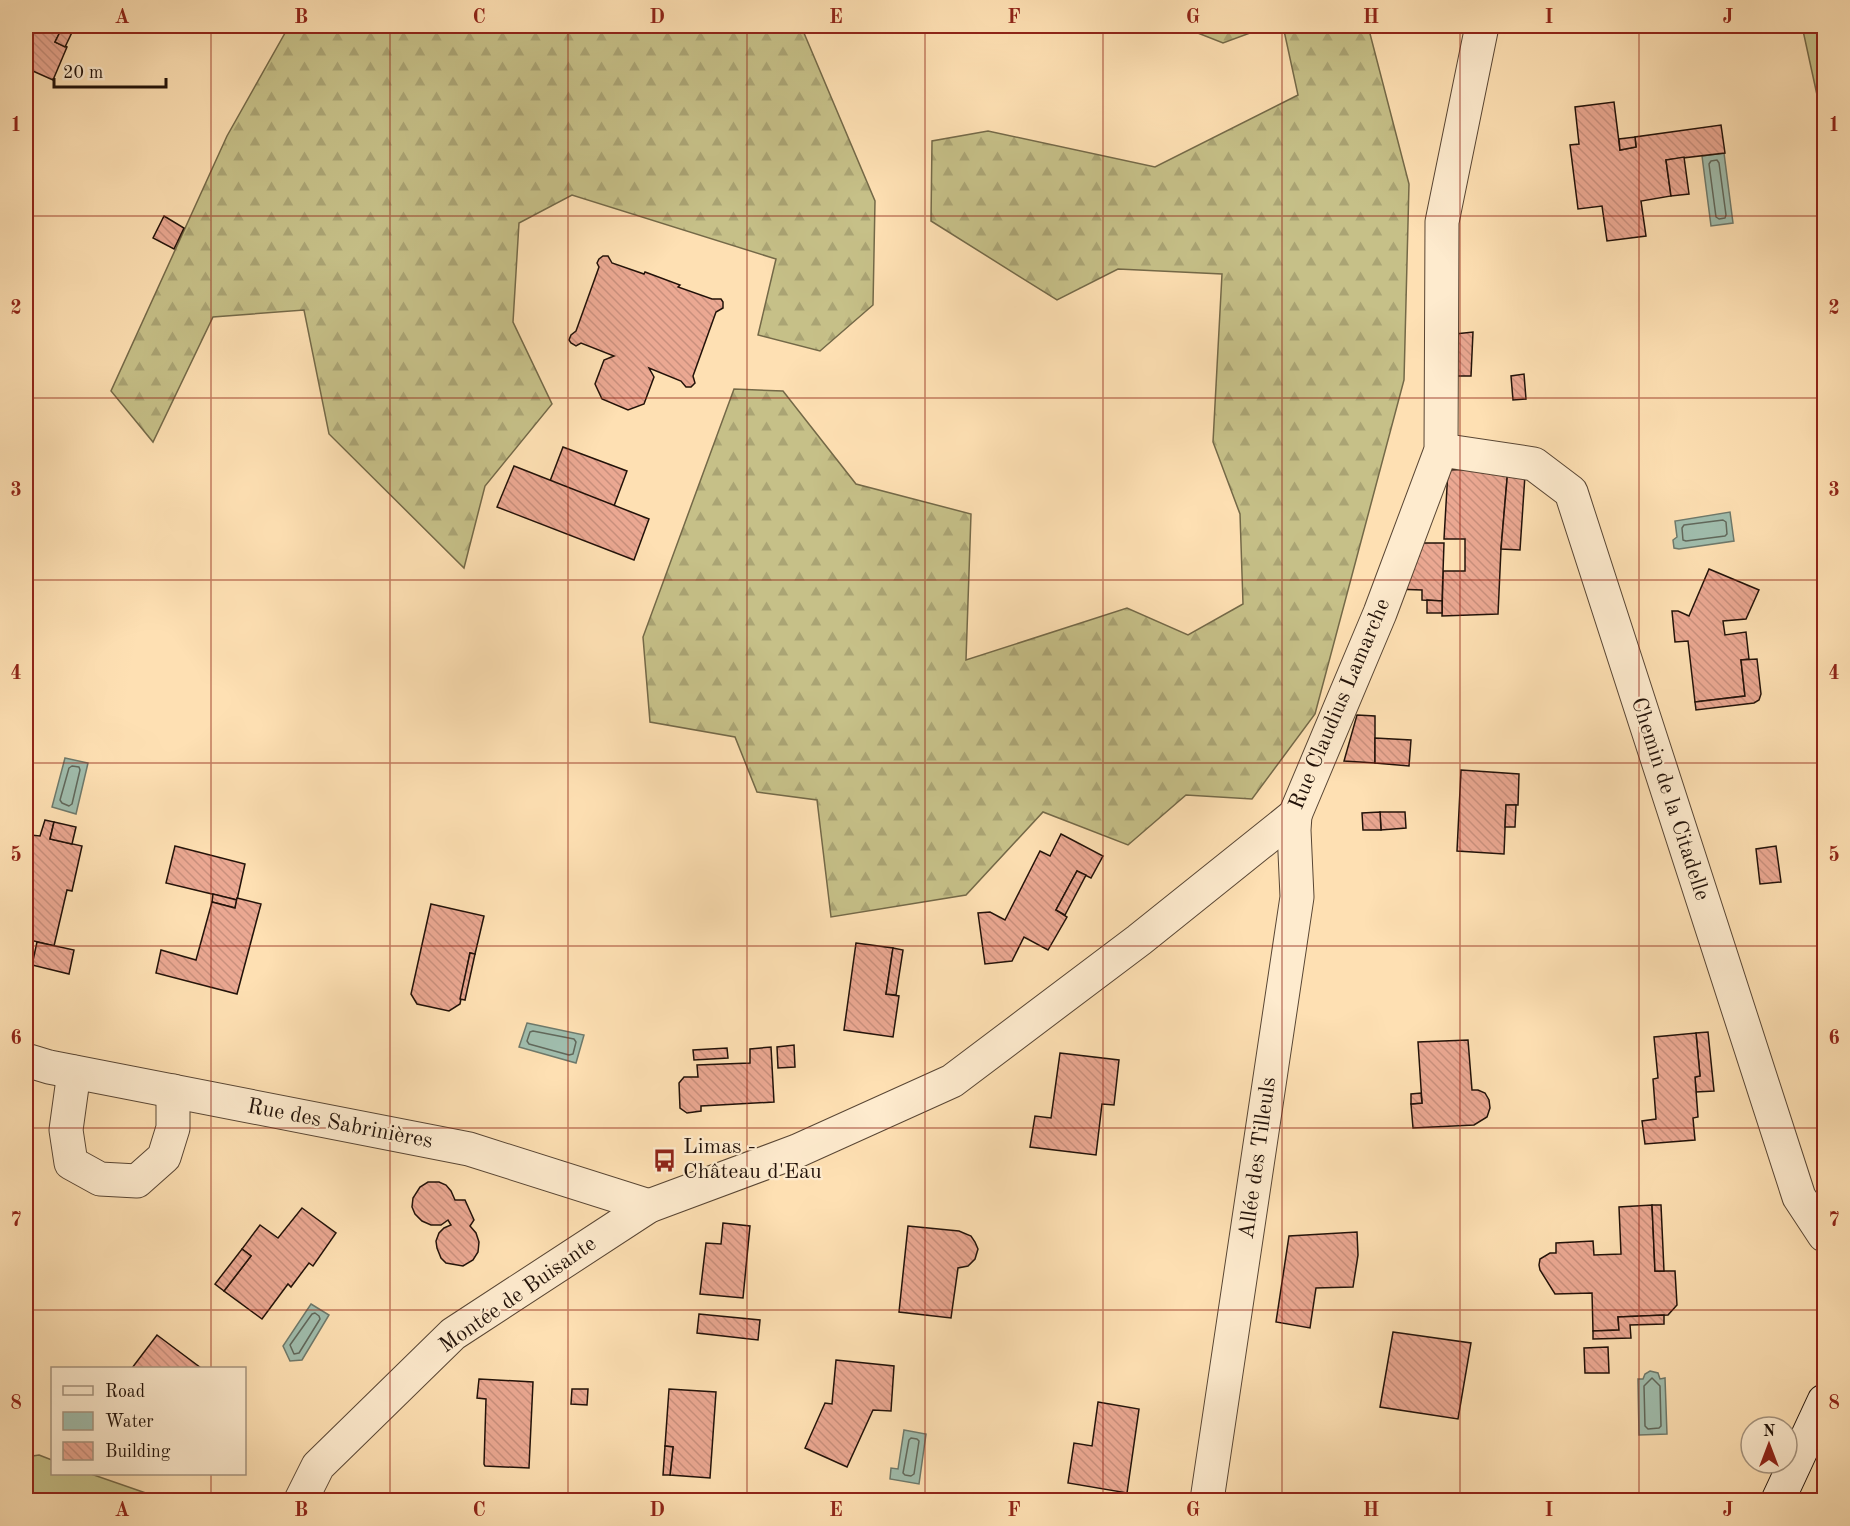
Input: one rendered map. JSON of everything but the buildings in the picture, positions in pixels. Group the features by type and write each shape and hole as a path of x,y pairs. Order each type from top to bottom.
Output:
{"street":[{"name":"Rue Claudius Lamarche","path":"649,1206 797,1150 952,1081 1139,940 1295,815 1380,613 1441,450 1442,222 1482,26"},
{"name":"Chemin de la Citadelle","path":"1441,450 1534,464 1571,492 1799,1197 1824,1234"},
{"name":"Allée des Tilleuls","path":"1207,1500 1297,897 1295,815"},
{"name":"Rue des Sabrinières","path":"26,1060 74,1072 469,1149 649,1206"},
{"path":"74,1072 66,1130 71,1163 100,1179 137,1181 164,1157 173,1128 174,1091"},
{"name":"Montée de Buisante","path":"301,1500 318,1466 453,1334 649,1206"},
{"path":"1778,1500 1824,1401"}],"green space":[{"path":"289,26 801,26 875,201 873,305 820,351 758,335 776,259 572,195 519,223 513,322 552,404 485,486 464,568 329,434 304,310 213,317 153,442 111,391 227,136"},
{"path":"1180,26 1269,26 1223,43"},
{"path":"1283,26 1368,26 1409,184 1404,380 1315,714 1252,799 1186,795 1128,845 1043,812 966,895 831,917 817,800 757,792 735,737 650,722 643,637 734,389 783,391 856,484 971,514 966,660 1127,608 1188,635 1243,604 1240,514 1213,442 1222,274 1118,269 1057,300 931,221 932,141 988,131 1155,167 1298,95"},
{"path":"1802,26 1824,26 1824,127"},
{"path":"39,1455 51,1460 51,1475 94,1475 166,1500 26,1500 26,1457"}],"water":[{"path":"1724,153 1733,223 1711,226 1702,156"},
{"path":"1730,512 1734,541 1674,548 1673,540 1677,537 1675,521"},
{"path":"65,758 88,763 76,814 52,807"},
{"path":"527,1023 584,1035 576,1063 519,1047"},
{"path":"311,1304 329,1315 302,1360 290,1361 283,1346"},
{"path":"1650,1371 1658,1373 1660,1379 1665,1378 1667,1434 1639,1435 1638,1379 1643,1379"},
{"path":"904,1430 926,1434 919,1484 890,1479 891,1468 898,1469"}],"place":[{"name":"Limas - Château d'Eau","path":"665,1160"}]}
